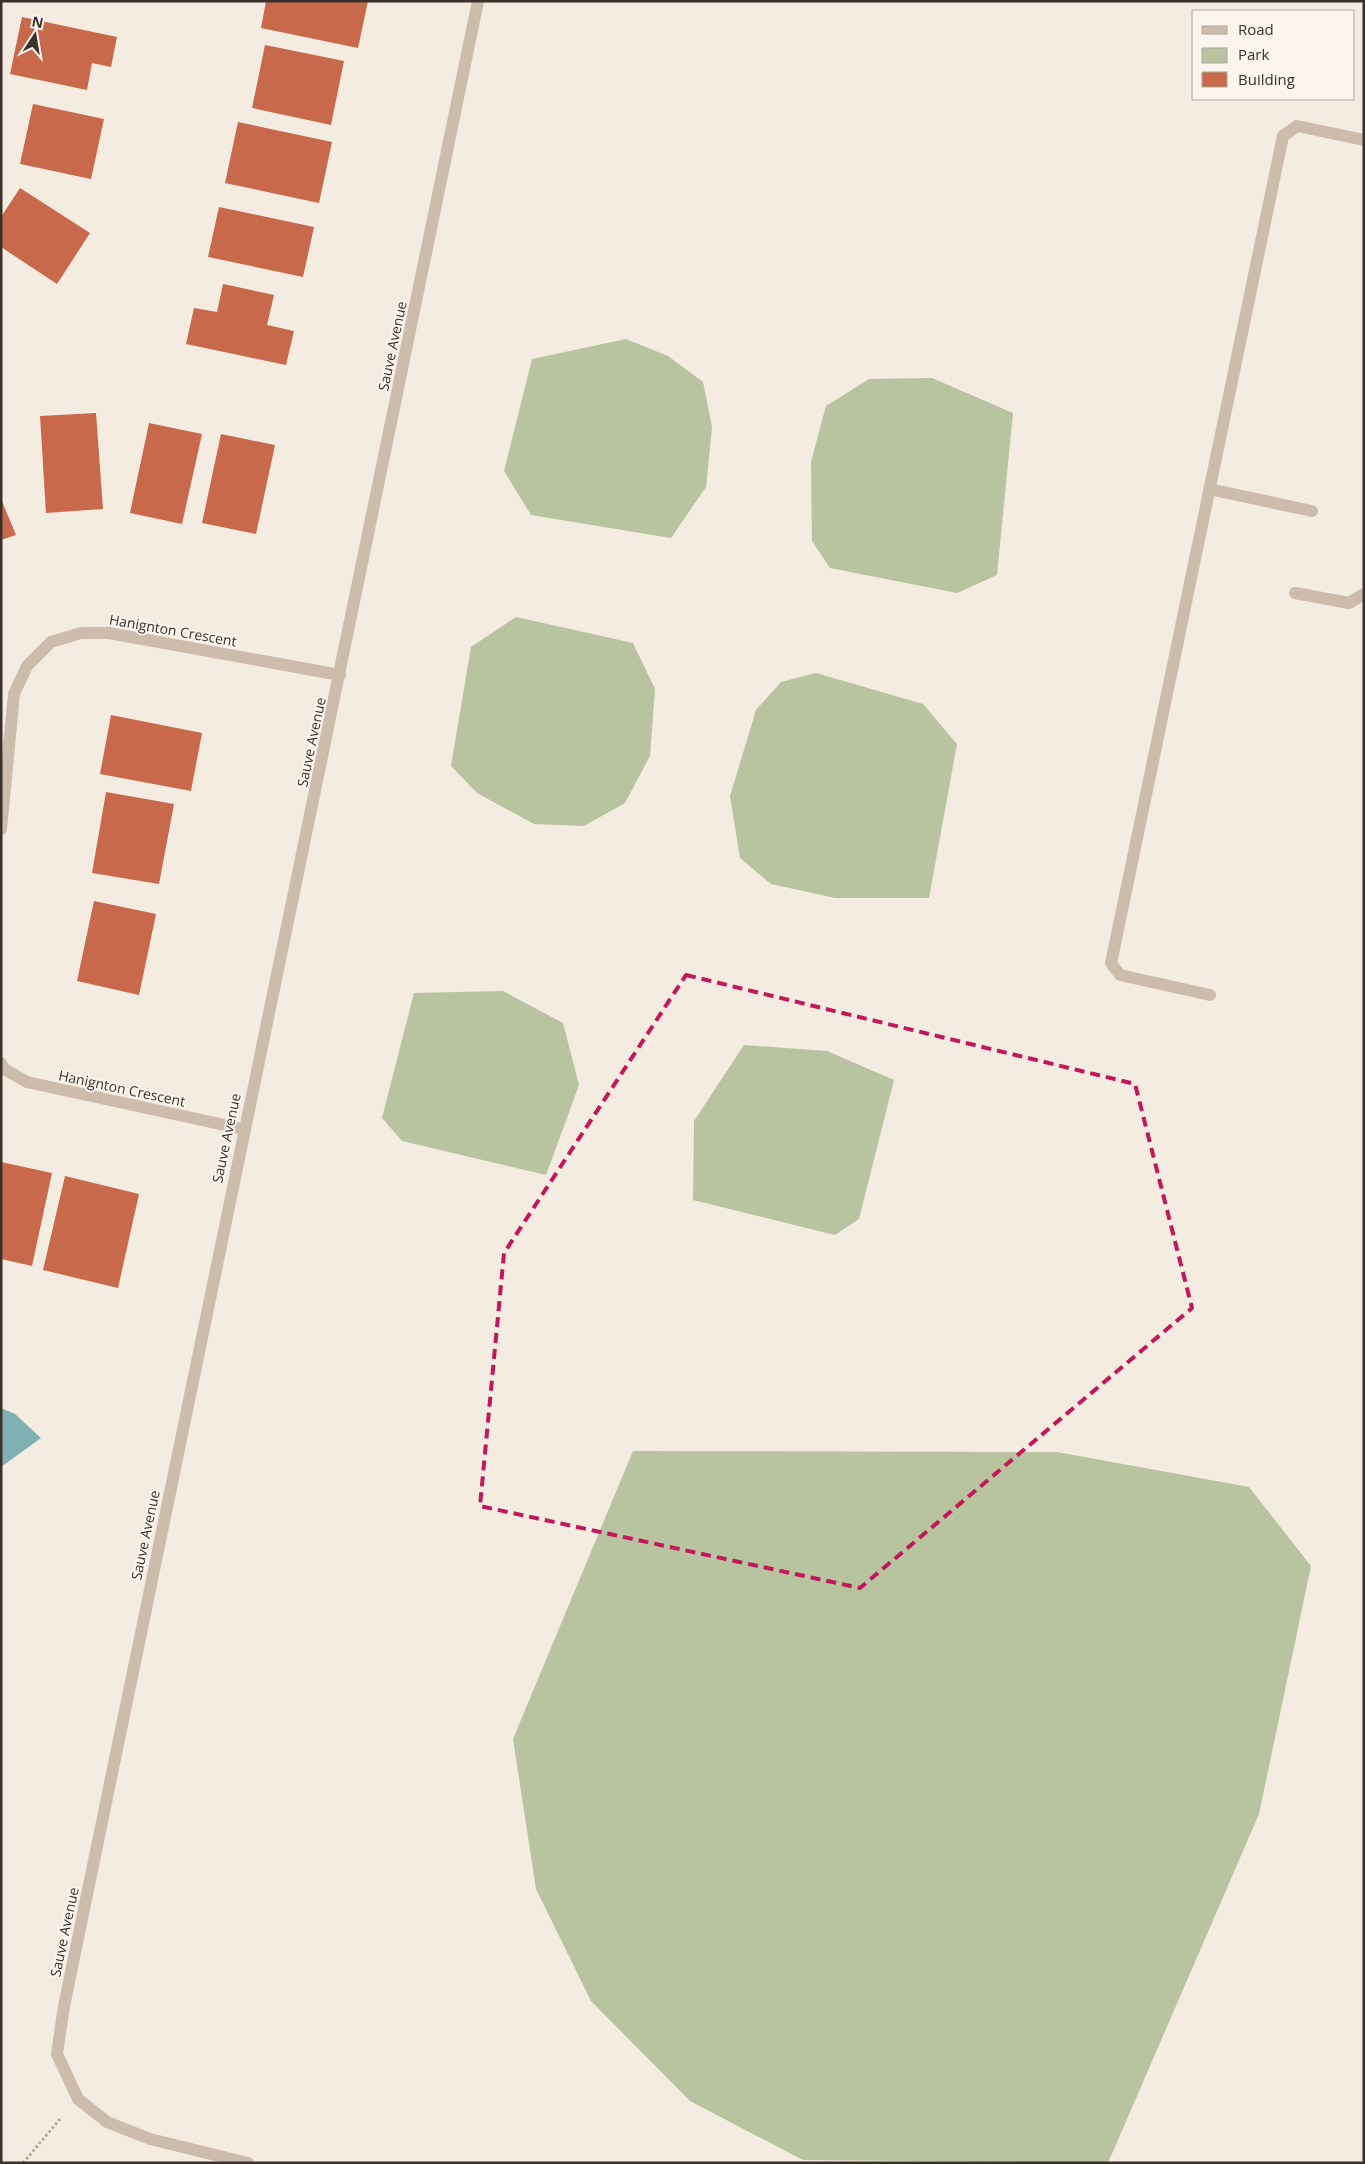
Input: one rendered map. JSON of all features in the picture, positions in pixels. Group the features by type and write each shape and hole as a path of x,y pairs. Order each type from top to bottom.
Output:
{"street":[{"name":"Sauve Avenue","path":"248,2163 150,2139 106,2122 78,2099 58,2054 64,2006 243,1129 340,675 478,1"},
{"path":"1210,995 1120,975 1111,963 1283,136 1297,126 1364,140"},
{"path":"1209,489 1312,510"},
{"path":"1295,593 1349,603 1364,594"},
{"name":"Hanignton Crescent","path":"1,829 14,694 27,666 51,642 81,633 109,633 340,675"},
{"name":"Hanignton Crescent","path":"1,1063 4,1069 27,1082 243,1129"}],"path":[{"path":"23,2163 78,2099"}],"highlighted area":[{"path":"686,975 1135,1084 1192,1308 860,1588 480,1506 504,1253"}],"green space":[{"path":"626,339 668,356 703,382 712,427 706,487 671,538 531,515 504,471 532,359"},
{"path":"932,378 1013,413 997,575 957,593 830,568 812,541 811,462 826,406 869,379"},
{"path":"516,617 633,643 655,689 650,756 625,803 584,826 534,824 477,793 451,766 471,647"},
{"path":"816,673 923,704 957,744 929,898 835,898 771,884 740,858 730,796 756,710 781,682"},
{"path":"503,991 563,1023 579,1085 546,1175 402,1141 382,1118 414,993"},
{"path":"744,1045 827,1051 894,1080 859,1219 835,1235 693,1200 694,1121"},
{"path":"633,1451 1057,1452 1249,1487 1311,1566 1259,1814 1108,2163 803,2160 690,2101 591,2001 536,1889 513,1739"}],"water":[{"path":"1,1408 15,1414 41,1438 1,1467"}],"building":[{"path":"266,1 368,1 358,48 261,28"},
{"path":"22,17 117,37 111,67 92,63 87,90 10,74"},
{"path":"265,45 344,61 331,125 252,108"},
{"path":"33,104 104,119 91,179 20,164"},
{"path":"238,122 332,142 319,203 225,183"},
{"path":"20,188 90,233 57,284 1,247 1,217"},
{"path":"219,207 314,227 303,277 208,257"},
{"path":"223,284 274,295 267,325 294,331 286,365 186,344 194,308 217,312"},
{"path":"96,413 103,509 46,513 40,416"},
{"path":"149,423 202,434 182,524 130,513"},
{"path":"221,434 275,445 256,534 202,523"},
{"path":"1,499 16,535 1,540"},
{"path":"111,715 202,733 191,791 100,774"},
{"path":"106,792 174,804 159,884 92,873"},
{"path":"94,901 156,914 139,995 77,981"},
{"path":"1,1162 52,1173 32,1266 1,1259"},
{"path":"65,1176 139,1194 118,1288 43,1270"}]}
